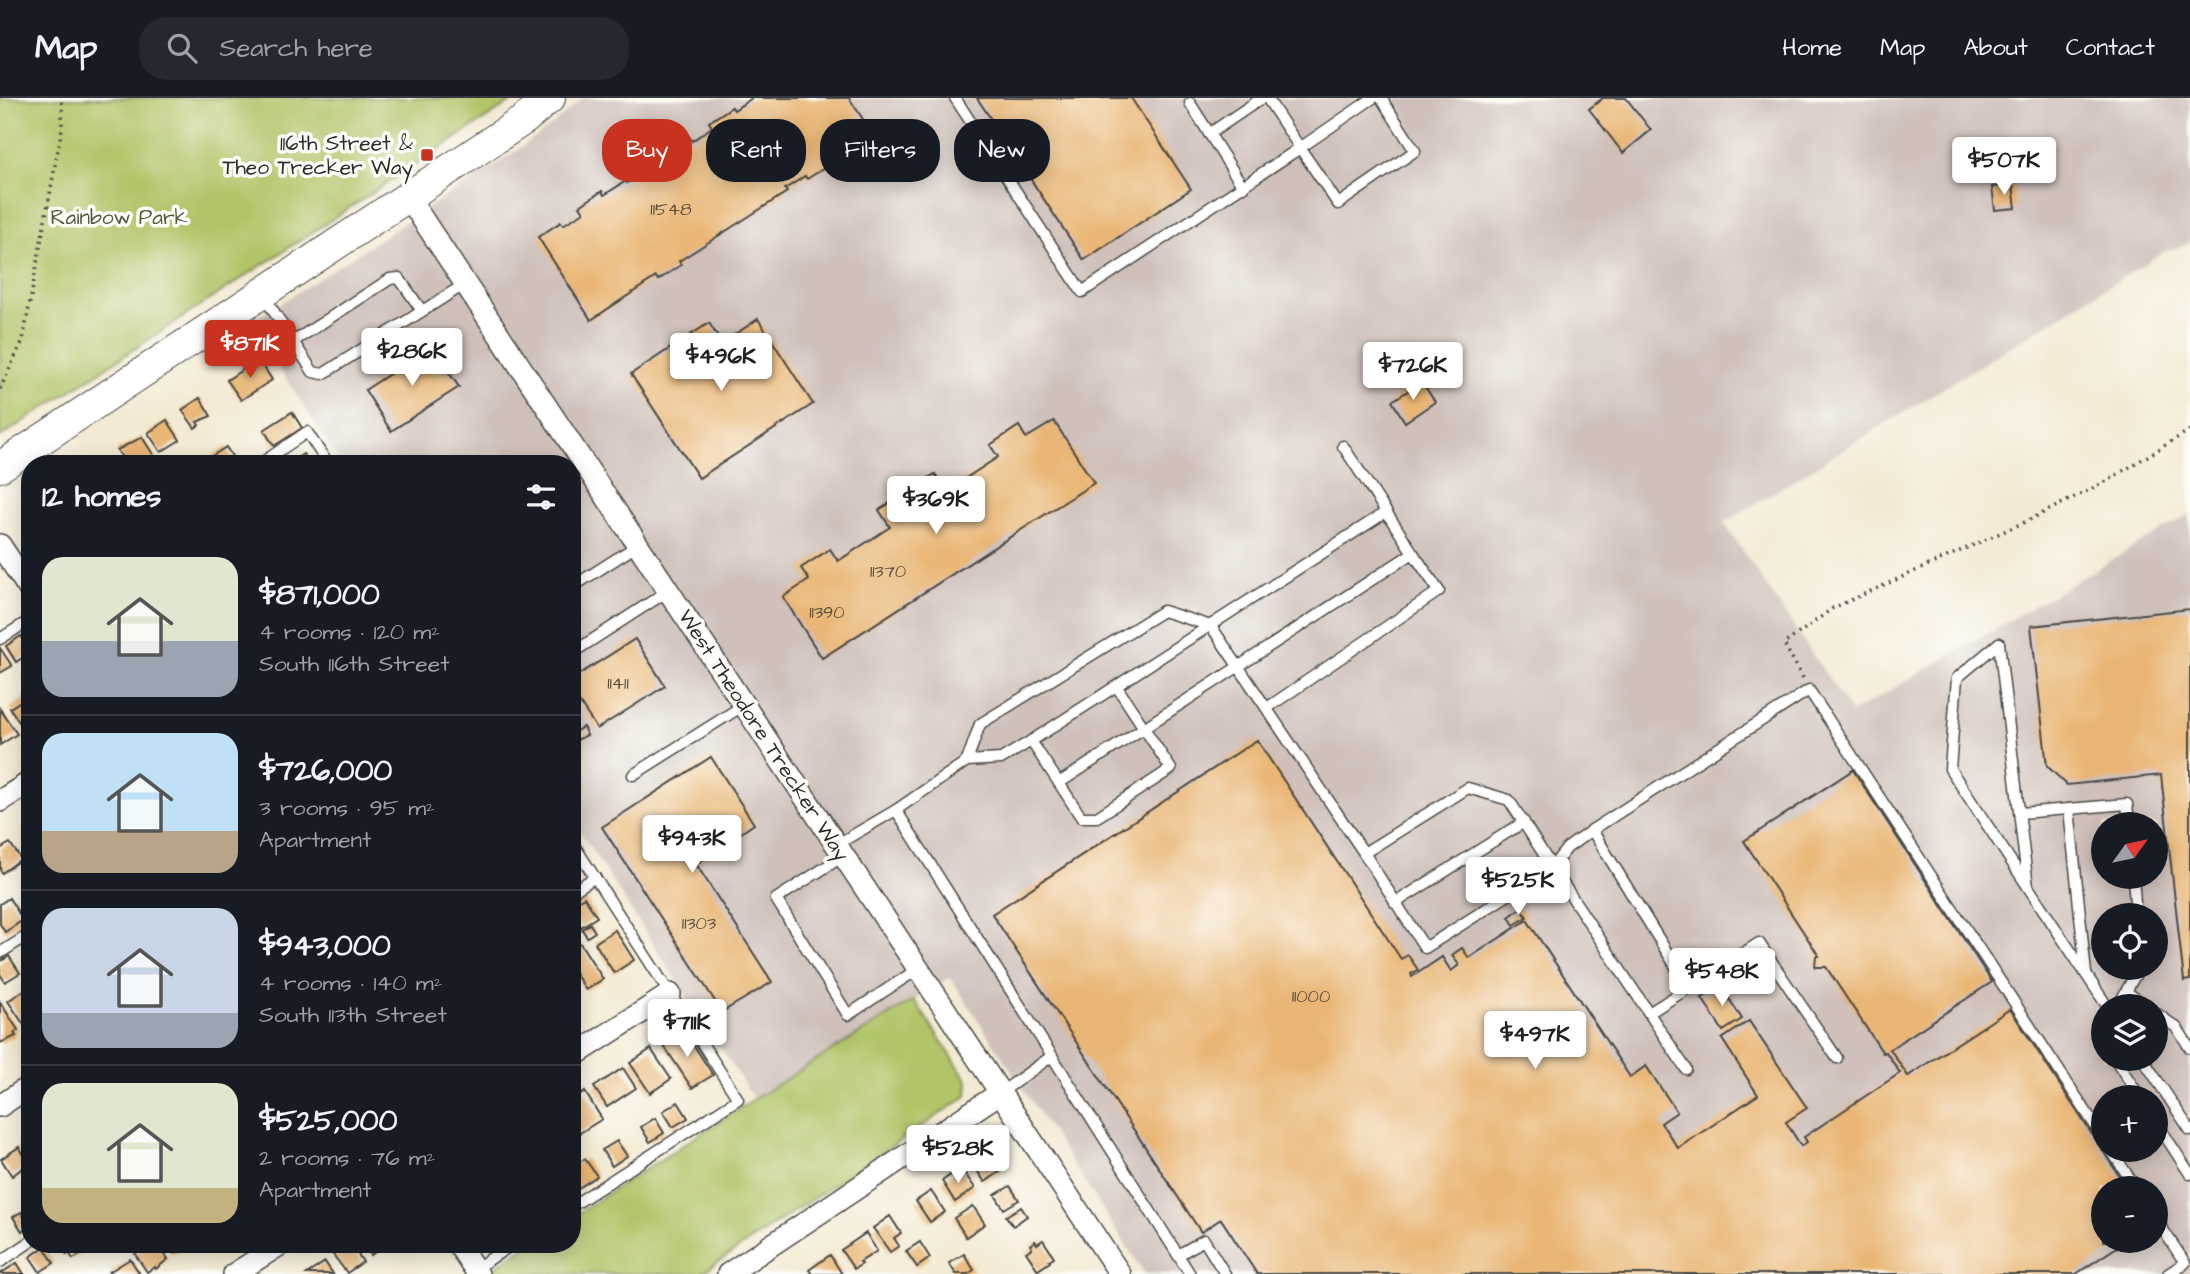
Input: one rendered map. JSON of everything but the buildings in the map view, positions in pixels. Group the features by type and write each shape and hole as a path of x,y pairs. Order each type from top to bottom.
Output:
{"street":[{"path":"0,467 525,119 550,98"},
{"name":"West Theodore Trecker Way","path":"408,197 578,455"},
{"name":"West Theodore Trecker Way","path":"581,459 1000,1093 1111,1271"},
{"path":"0,545 21,576"},
{"path":"0,801 21,788"},
{"path":"581,1051 670,994"},
{"path":"0,1105 21,1092"},
{"path":"728,1274 1000,1093"},
{"path":"234,1274 267,1253"},
{"path":"463,1253 473,1272"}],"lane":[{"path":"955,98 1082,292 1373,98"},
{"path":"1209,134 1265,98 1338,204 1415,151 1381,98"},
{"path":"1190,103 1243,187"},
{"path":"294,341 390,279 399,278 422,311"},
{"path":"262,293 313,372 323,374 465,284"},
{"path":"273,455 307,432 322,455"},
{"path":"1267,708 1439,591 1343,446"},
{"path":"918,970 848,1016 776,900 840,850 967,761 1001,759 1386,512"},
{"path":"581,581 638,545"},
{"path":"1059,783 1413,553"},
{"path":"581,647 668,591"},
{"path":"967,761 979,724 1163,611 1211,626 1364,853 1424,948 1552,867 1567,848 1592,830 1810,690 2091,1119"},
{"path":"0,639 21,626"},
{"path":"2029,890 1999,643 1957,678 1950,769 2029,890 2099,994"},
{"path":"1031,741 1081,817 1097,817 1171,769 1116,687"},
{"path":"633,775 744,705"},
{"path":"1364,853 1468,788 1510,800 1686,1069"},
{"path":"2020,813 2127,804 2128,812"},
{"path":"2069,808 2087,977"},
{"path":"896,810 1189,1274"},
{"path":"1395,903 1524,822"},
{"path":"1592,830 1689,988"},
{"path":"581,856 738,1099 581,1200"},
{"path":"581,886 595,877"},
{"path":"0,953 21,940"},
{"path":"1649,1013 1759,943 1837,1058"},
{"path":"2129,994 2126,992 2132,980"},
{"path":"2168,1022 2177,1028 2190,1048"},
{"path":"2177,1028 2190,1026"},
{"path":"1000,1093 1052,1056"},
{"path":"2151,1071 2190,1130"},
{"path":"2168,1140 2190,1174"},
{"path":"2168,1237 2185,1263 2168,1274"},
{"path":"1178,1255 1204,1240 1225,1274"},
{"path":"0,1262 21,1248"},
{"path":"473,1272 500,1253"}],"path":[{"path":"0,389 23,340 62,128 62,98"},
{"path":"1810,690 1784,644 1833,608 2027,521 2105,482 2190,430"}],"shaded area":[{"path":"583,98 2190,98 2190,243 2164,252 1724,523 1852,713 2190,514 2190,1274 1145,1274 950,977 754,1099 581,833 581,455 335,455 250,323 504,159 547,129"}],"green space":[{"name":"Rainbow Park","path":"0,98 517,98 0,437"},
{"path":"914,1000 968,1081 967,1096 700,1274 497,1274 493,1268 516,1253 581,1253 581,1211"}],"place":[{"name":"116th Street & Theo Trecker Way","path":"427,155"}]}
